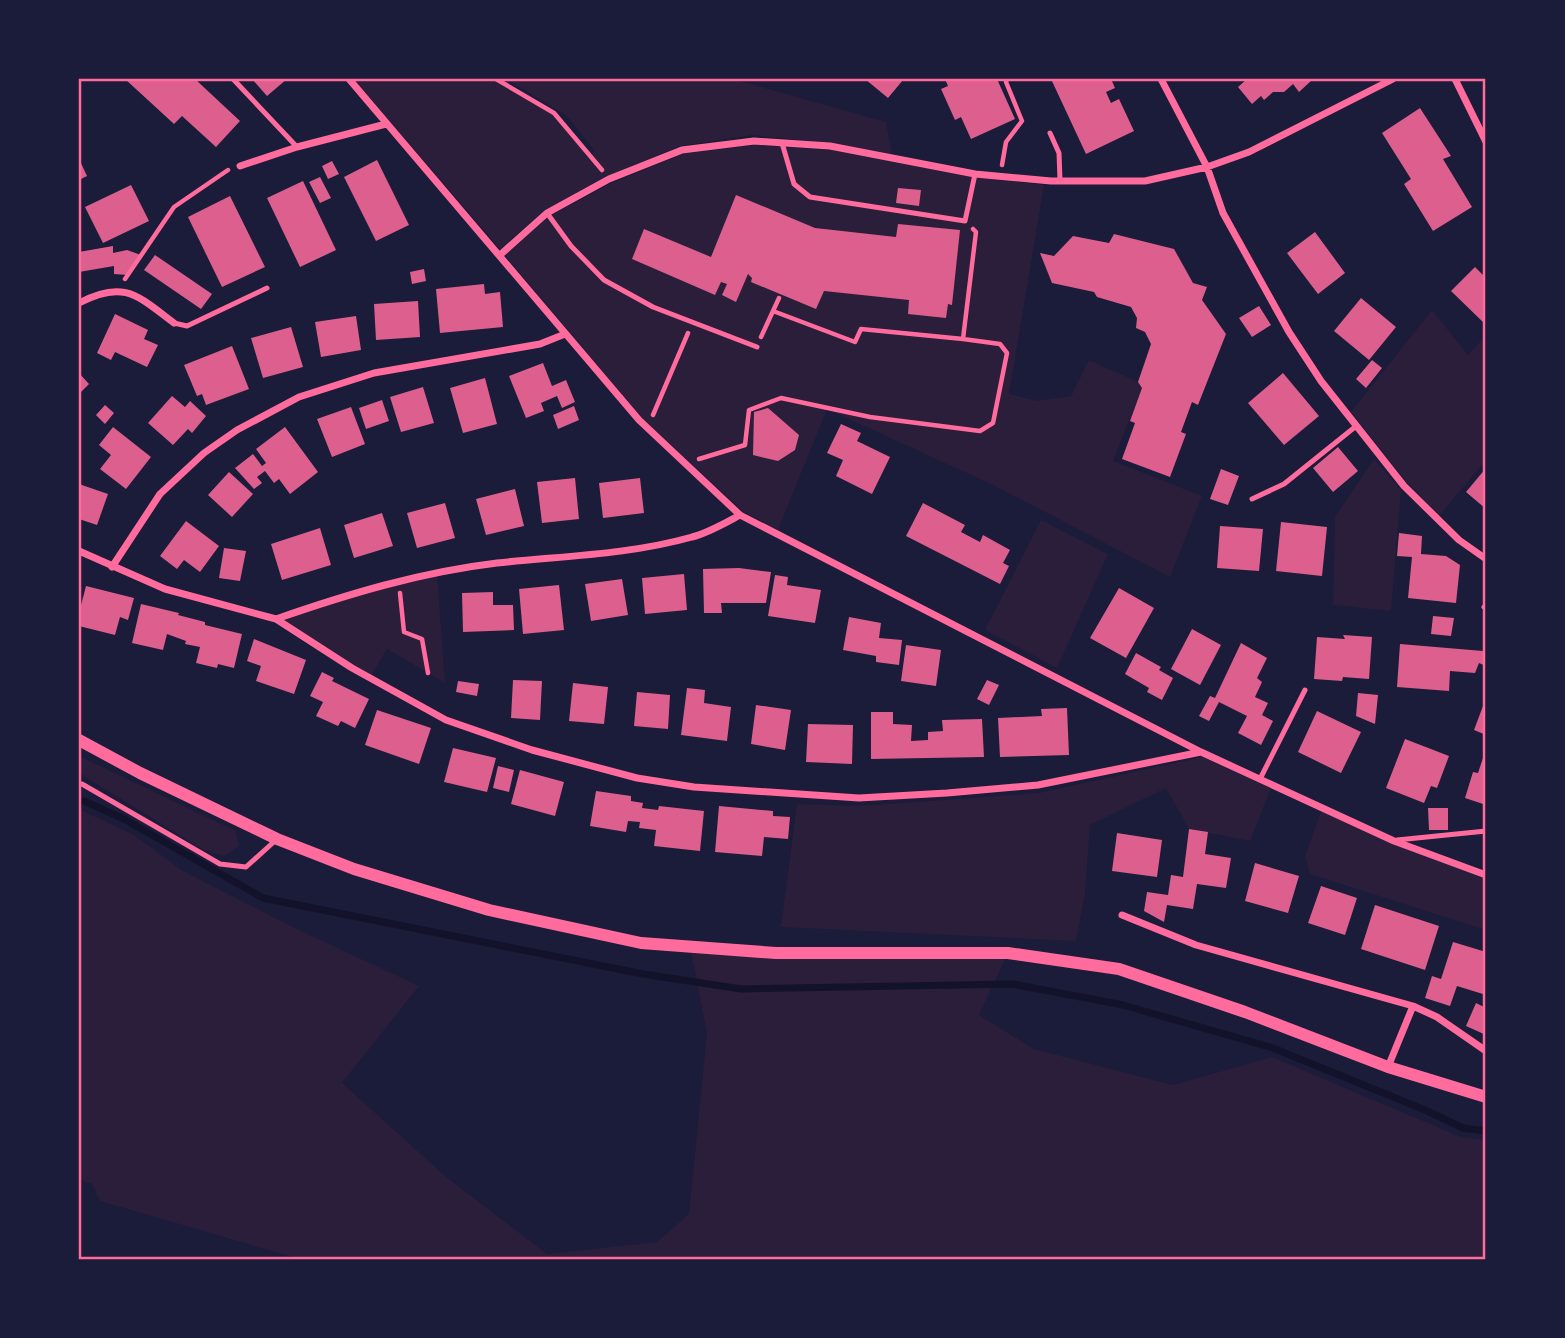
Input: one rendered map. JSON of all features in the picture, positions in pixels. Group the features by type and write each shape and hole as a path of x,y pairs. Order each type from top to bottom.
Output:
{"street":[{"path":"349,79 647,428 740,515 1201,752 1394,841 1486,875"},
{"path":"1161,79 1207,167 1223,213 1289,332 1355,427 1404,486 1459,540 1486,559"},
{"path":"500,255 548,213 609,179 682,150 754,141 830,146 1000,176 1146,181 1207,167 1249,152 1393,79"},
{"path":"1455,79 1486,142"},
{"path":"240,166 297,147 386,124"},
{"path":"79,303 100,293 116,291 137,296 174,323"},
{"path":"112,567 160,494 204,453 237,430 299,397 374,373 540,344 565,334"},
{"path":"276,619 347,594 399,581 496,563 612,554 694,537 740,515"},
{"path":"79,551 165,589 276,619 352,668 446,720 532,750 624,775 694,787 859,798 1038,785 1201,752"},
{"path":"79,740 140,774 278,839 354,869 489,910 641,943 776,953 1008,953 1119,969 1245,1012 1388,1067 1486,1097"},
{"path":"1122,915 1196,945 1413,1006 1437,1017 1486,1051"},
{"path":"1388,1067 1413,1006"}],"lane":[{"path":"233,79 297,147"},
{"path":"1050,133 1059,153 1060,180"},
{"path":"782,143 794,184 810,197 965,221 975,173"},
{"path":"548,213 571,246 604,280 653,307 757,347"},
{"path":"174,323 187,326 267,288"},
{"path":"1252,499 1284,484 1355,427"},
{"path":"1260,779 1306,690"},
{"path":"82,784 220,863 246,867 278,839"},
{"path":"1394,841 1486,831"}],"path":[{"path":"496,79 554,113 609,179"},
{"path":"1000,176 1006,142 1022,121 1007,79"},
{"path":"116,291 174,207 222,172 240,166"},
{"path":"963,339 976,232 965,221"},
{"path":"757,347 779,298"},
{"path":"685,463 745,445 749,410 781,398 870,417 980,431 993,423 1007,353 1000,344 861,329 855,342 773,311"},
{"path":"647,428 693,322"},
{"path":"399,581 404,632 422,639 428,673"}],"shaded area":[{"path":"354,79 496,79 554,113 591,156 594,150 567,116 506,79 733,79 886,122 892,154 833,143 753,135 680,146 607,176 545,210 500,249"},
{"path":"755,145 830,150 979,178 1044,185 1009,394 1037,401 1071,396 1089,360 1138,382 1142,388 1113,461 1202,496 1170,577 993,485 827,409 778,530 743,511 642,418 505,255 548,217 610,184 683,154"},
{"path":"1432,310 1468,355 1486,335 1486,460 1439,516 1405,480 1351,412"},
{"path":"1374,459 1401,490 1391,611 1333,605 1335,517"},
{"path":"1041,520 1108,554 1057,668 985,630"},
{"path":"437,573 445,683 387,649 370,678 276,619"},
{"path":"79,756 236,831 239,846 224,856 204,850 79,773"},
{"path":"1202,757 1271,788 1250,841 1189,829 1166,788 1090,825 1085,894 1076,941 781,927 797,804 861,806 1039,793"},
{"path":"79,809 134,835 183,871 299,930 419,986 342,1083 445,1176 547,1254 657,1242 689,1214 707,1033 690,946 1008,953 979,1015 1034,1049 1173,1085 1272,1057 1461,1137 1486,1140 1486,1259 300,1259 100,1201 92,1184 79,1180"},
{"path":"1321,811 1393,844 1486,878 1486,930 1310,874 1305,857"}],"building":[{"path":"125,79 195,79 240,121 216,147 182,116 174,124"},
{"path":"252,79 287,79 267,96"},
{"path":"865,79 901,79 903,80 888,98"},
{"path":"945,79 997,79 1015,119 971,139 961,117 955,120 941,89 948,86"},
{"path":"1051,79 1111,79 1115,88 1106,92 1111,103 1119,99 1134,131 1086,154"},
{"path":"1247,79 1311,81 1299,92 1293,84 1284,92 1273,92 1264,100 1261,96 1252,104 1238,87"},
{"path":"1420,108 1451,156 1443,159 1472,207 1433,231 1404,184 1411,179 1382,133"},
{"path":"79,159 87,176 79,180"},
{"path":"377,160 409,225 376,241 344,177"},
{"path":"332,161 339,174 328,179 322,166"},
{"path":"320,177 331,198 320,203 309,182"},
{"path":"303,181 336,250 300,267 267,198"},
{"path":"131,185 149,221 103,243 85,207"},
{"path":"898,188 921,190 919,206 896,203"},
{"path":"736,195 815,228 896,237 898,224 960,230 952,305 948,304 946,318 908,314 909,300 824,291 816,309 751,282 752,278 748,274 736,302 722,295 727,284 721,282 715,295 632,259 644,229 711,257"},
{"path":"230,196 265,267 222,287 188,217"},
{"path":"1315,232 1345,273 1318,294 1287,253"},
{"path":"1114,234 1174,249 1193,283 1207,287 1202,300 1226,334 1198,405 1192,402 1181,432 1186,434 1170,477 1122,459 1135,423 1130,421 1142,388 1138,382 1151,344 1145,332 1136,328 1137,318 1131,307 1097,297 1094,292 1052,283 1040,253 1054,256 1073,236 1109,243"},
{"path":"113,246 113,253 127,250 141,255 128,275 114,274 114,266 79,272 79,252"},
{"path":"155,255 212,294 201,309 144,270"},
{"path":"1475,267 1486,278 1486,325 1451,291"},
{"path":"424,269 426,281 412,284 410,272"},
{"path":"484,284 485,294 500,292 503,327 440,333 436,289"},
{"path":"1361,298 1396,327 1369,360 1334,331"},
{"path":"418,301 420,337 376,340 374,304"},
{"path":"1259,306 1271,325 1252,337 1239,318"},
{"path":"115,314 148,330 144,339 158,345 147,367 115,352 111,360 97,353"},
{"path":"356,316 361,350 321,357 315,322"},
{"path":"291,327 303,367 263,378 251,338"},
{"path":"232,346 249,389 206,405 202,394 197,396 184,365"},
{"path":"1372,360 1382,368 1366,388 1356,379"},
{"path":"543,363 552,386 566,380 575,402 562,408 557,396 541,403 544,411 526,418 509,376"},
{"path":"79,373 89,384 79,394"},
{"path":"1283,373 1319,416 1284,445 1248,403"},
{"path":"485,378 497,424 463,433 450,388"},
{"path":"423,387 434,423 401,432 390,397"},
{"path":"172,396 185,407 190,401 206,416 192,433 188,429 173,445 148,423"},
{"path":"382,400 389,421 366,429 359,408"},
{"path":"105,405 114,413 105,424 96,415"},
{"path":"574,406 579,420 558,429 553,415"},
{"path":"351,407 365,444 332,457 317,419"},
{"path":"768,408 799,435 795,450 778,461 753,455 754,412"},
{"path":"841,424 861,433 857,441 890,457 872,494 836,476 843,460 827,453"},
{"path":"113,427 151,457 126,489 100,469 111,455 99,445"},
{"path":"285,427 318,472 290,494 279,479 274,483 265,471 257,477 262,483 254,489 235,468 253,454 262,466 266,463 256,449"},
{"path":"1338,447 1358,471 1333,492 1313,468"},
{"path":"1486,468 1486,509 1466,492"},
{"path":"1221,469 1239,476 1228,505 1210,499"},
{"path":"229,472 253,494 232,517 208,495"},
{"path":"575,478 579,519 542,523 537,482"},
{"path":"640,478 644,513 603,518 599,483"},
{"path":"79,484 108,494 97,525 79,519"},
{"path":"515,489 524,526 486,535 476,499"},
{"path":"445,503 455,538 417,548 407,513"},
{"path":"923,503 965,525 961,532 980,542 983,535 1010,550 1003,563 1009,566 1000,584 906,536"},
{"path":"382,513 393,546 354,558 344,525"},
{"path":"186,521 219,546 200,572 184,560 177,569 160,556"},
{"path":"1281,522 1327,527 1322,576 1276,571"},
{"path":"1220,526 1263,529 1259,571 1217,568"},
{"path":"320,528 331,565 282,580 271,544"},
{"path":"1399,533 1422,536 1421,554 1446,556 1460,565 1456,603 1408,598 1412,557 1397,556"},
{"path":"224,548 246,551 240,581 219,578"},
{"path":"739,568 771,572 766,603 721,603 722,613 704,613 703,569"},
{"path":"684,574 687,610 645,614 642,578"},
{"path":"775,575 788,577 787,585 821,590 815,623 768,616"},
{"path":"622,579 628,615 591,621 585,584"},
{"path":"559,585 564,630 523,634 519,589"},
{"path":"86,586 134,598 128,620 120,617 115,635 79,626 79,613"},
{"path":"1119,588 1154,608 1126,658 1090,638"},
{"path":"493,592 493,605 513,605 514,630 463,632 462,593"},
{"path":"141,604 179,613 178,615 205,622 205,625 242,634 234,668 218,664 217,668 196,663 200,647 185,644 186,641 167,634 163,650 132,643"},
{"path":"1433,616 1454,618 1451,636 1431,634"},
{"path":"849,617 881,623 879,638 902,640 899,665 876,662 876,656 843,650"},
{"path":"1192,629 1221,645 1200,685 1171,669"},
{"path":"1343,635 1372,637 1369,679 1314,679 1317,637 1345,639"},
{"path":"254,639 306,660 294,694 256,681 261,666 247,661"},
{"path":"1241,643 1267,658 1257,678 1262,682 1255,697 1268,703 1262,715 1273,721 1261,745 1238,733 1247,716 1219,702 1209,721 1199,716 1210,696 1215,698"},
{"path":"1486,643 1486,666 1479,663 1475,673 1450,671 1449,691 1397,687 1400,644 1483,651"},
{"path":"906,645 941,650 936,686 901,681"},
{"path":"1136,653 1161,667 1159,670 1173,678 1162,700 1147,692 1149,688 1125,674"},
{"path":"322,672 334,678 332,681 369,699 355,728 341,721 338,726 316,716 323,702 310,696"},
{"path":"513,680 542,681 540,720 511,718"},
{"path":"987,680 999,685 989,705 977,699"},
{"path":"458,681 479,684 477,696 456,692"},
{"path":"573,683 608,687 604,724 569,721"},
{"path":"687,688 705,690 704,703 731,707 727,741 681,735"},
{"path":"637,692 670,695 668,729 634,726"},
{"path":"1358,693 1378,695 1375,724 1356,716"},
{"path":"1486,698 1486,735 1474,730"},
{"path":"756,705 791,710 785,750 751,744"},
{"path":"1067,708 1069,755 1000,757 998,718 1042,716 1041,709"},
{"path":"377,710 431,728 419,764 365,745"},
{"path":"1317,711 1361,732 1341,773 1298,752"},
{"path":"871,712 893,712 893,724 912,725 911,741 928,740 928,732 943,731 942,720 982,719 984,757 871,759"},
{"path":"808,724 853,725 852,764 806,762"},
{"path":"1405,739 1449,756 1437,788 1431,786 1424,803 1386,788"},
{"path":"453,748 496,758 487,792 444,782"},
{"path":"1486,749 1486,805 1465,798 1473,772 1478,773"},
{"path":"498,766 514,770 509,792 493,788"},
{"path":"520,770 564,782 555,816 511,804"},
{"path":"596,791 631,796 631,801 643,803 642,808 658,810 659,806 704,811 700,851 654,846 656,830 639,828 640,822 628,821 626,832 590,826"},
{"path":"719,806 773,811 773,816 790,817 788,839 764,837 762,856 715,852"},
{"path":"1428,808 1448,808 1448,830 1429,830"},
{"path":"1189,829 1208,832 1205,854 1231,858 1226,888 1197,884 1193,909 1167,905 1164,922 1144,911 1147,892 1168,895 1171,875 1183,877"},
{"path":"1117,833 1162,840 1157,877 1112,871"},
{"path":"1255,863 1299,876 1288,913 1245,901"},
{"path":"1321,886 1357,898 1345,935 1308,923"},
{"path":"1375,905 1439,926 1425,970 1361,949"},
{"path":"1453,942 1486,952 1486,995 1457,986 1450,1006 1425,998 1432,976 1441,979"},
{"path":"1476,1003 1486,1008 1486,1035 1466,1026"}],"waterway":[{"path":"84,801 124,819 263,898 643,974 741,989 1013,984 1123,1005 1273,1048 1463,1128 1486,1131"}]}
